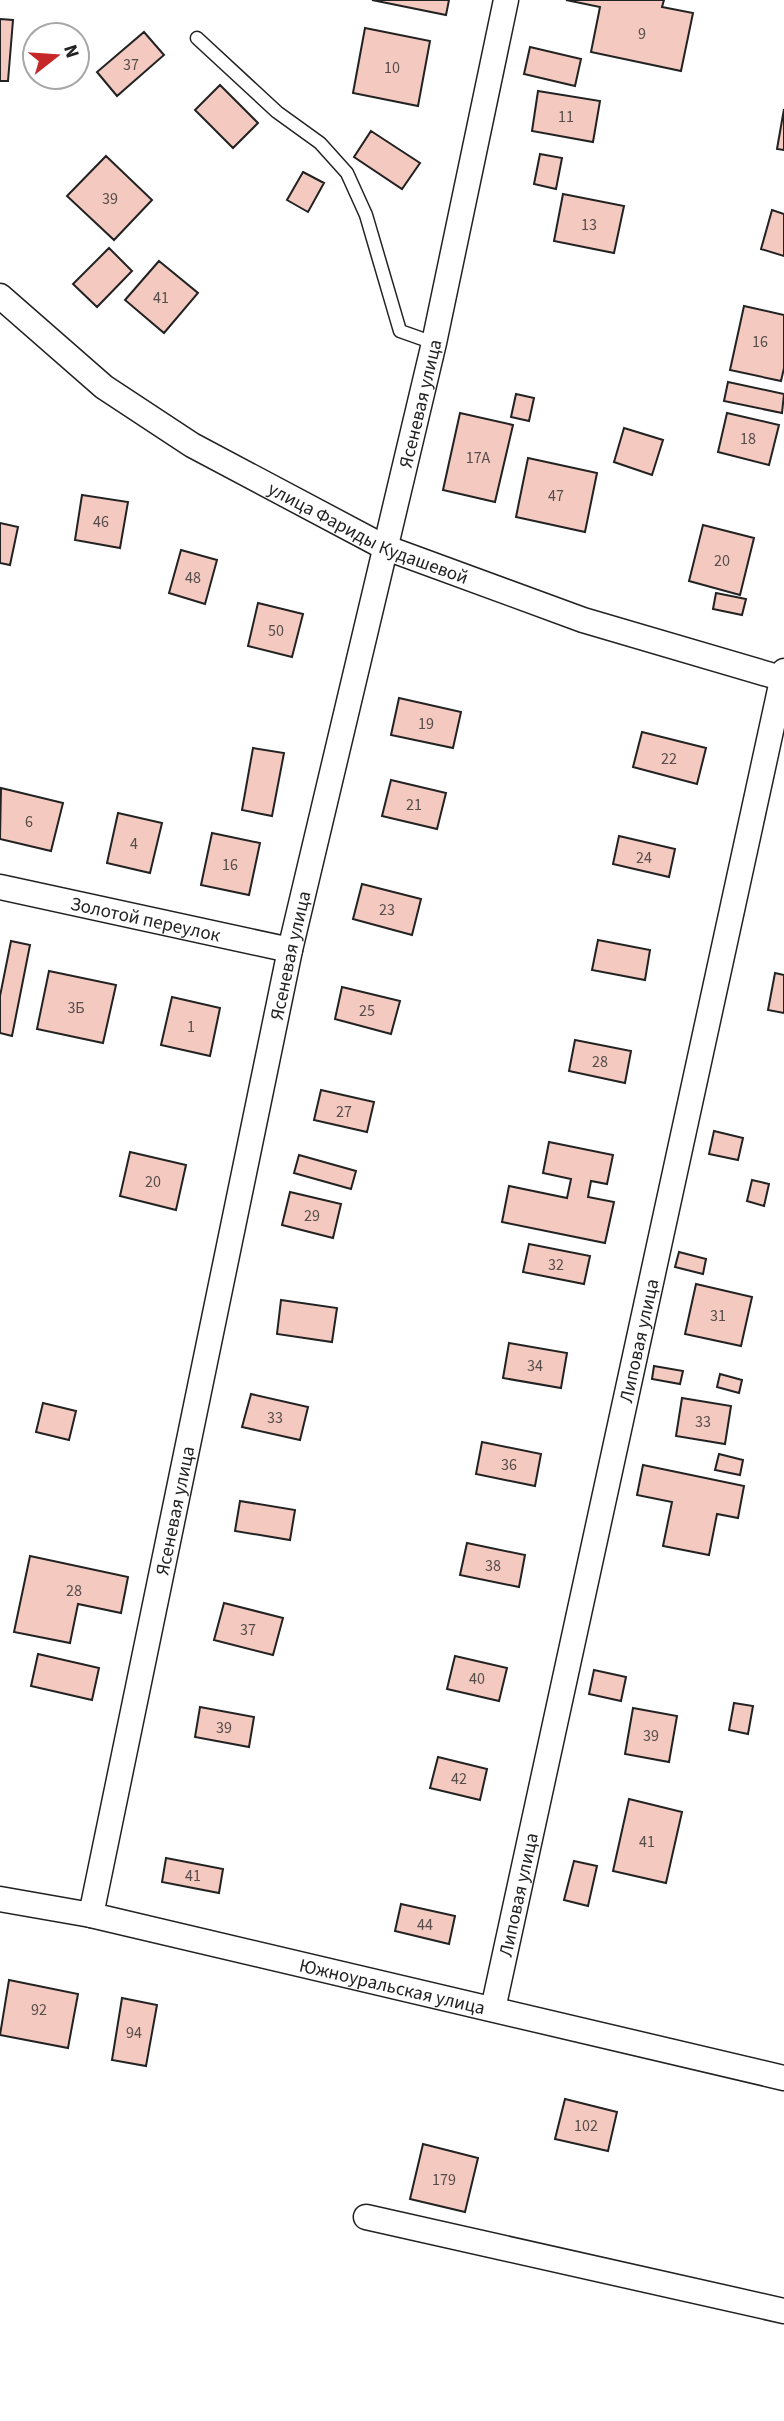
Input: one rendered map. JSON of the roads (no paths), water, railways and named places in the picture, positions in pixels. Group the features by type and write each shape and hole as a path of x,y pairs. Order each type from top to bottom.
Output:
{"street":[{"name":"Ясеневая улица","path":"91,1915 290,950 433,343 506,0"},
{"name":"улица Фариды Кудашевой","path":"0,296 104,387 181,438 384,547 583,620 783,676"},
{"name":"Липовая улица","path":"493,2009 783,676"},
{"name":"Золотой переулок","path":"0,887 290,950"},
{"name":"Южноуральская улица","path":"0,1899 91,1915 784,2078"},
{"path":"366,2217 784,2311"}],"lane":[{"path":"197,38 277,112 320,143 347,173 366,215 400,331 433,343"}]}
